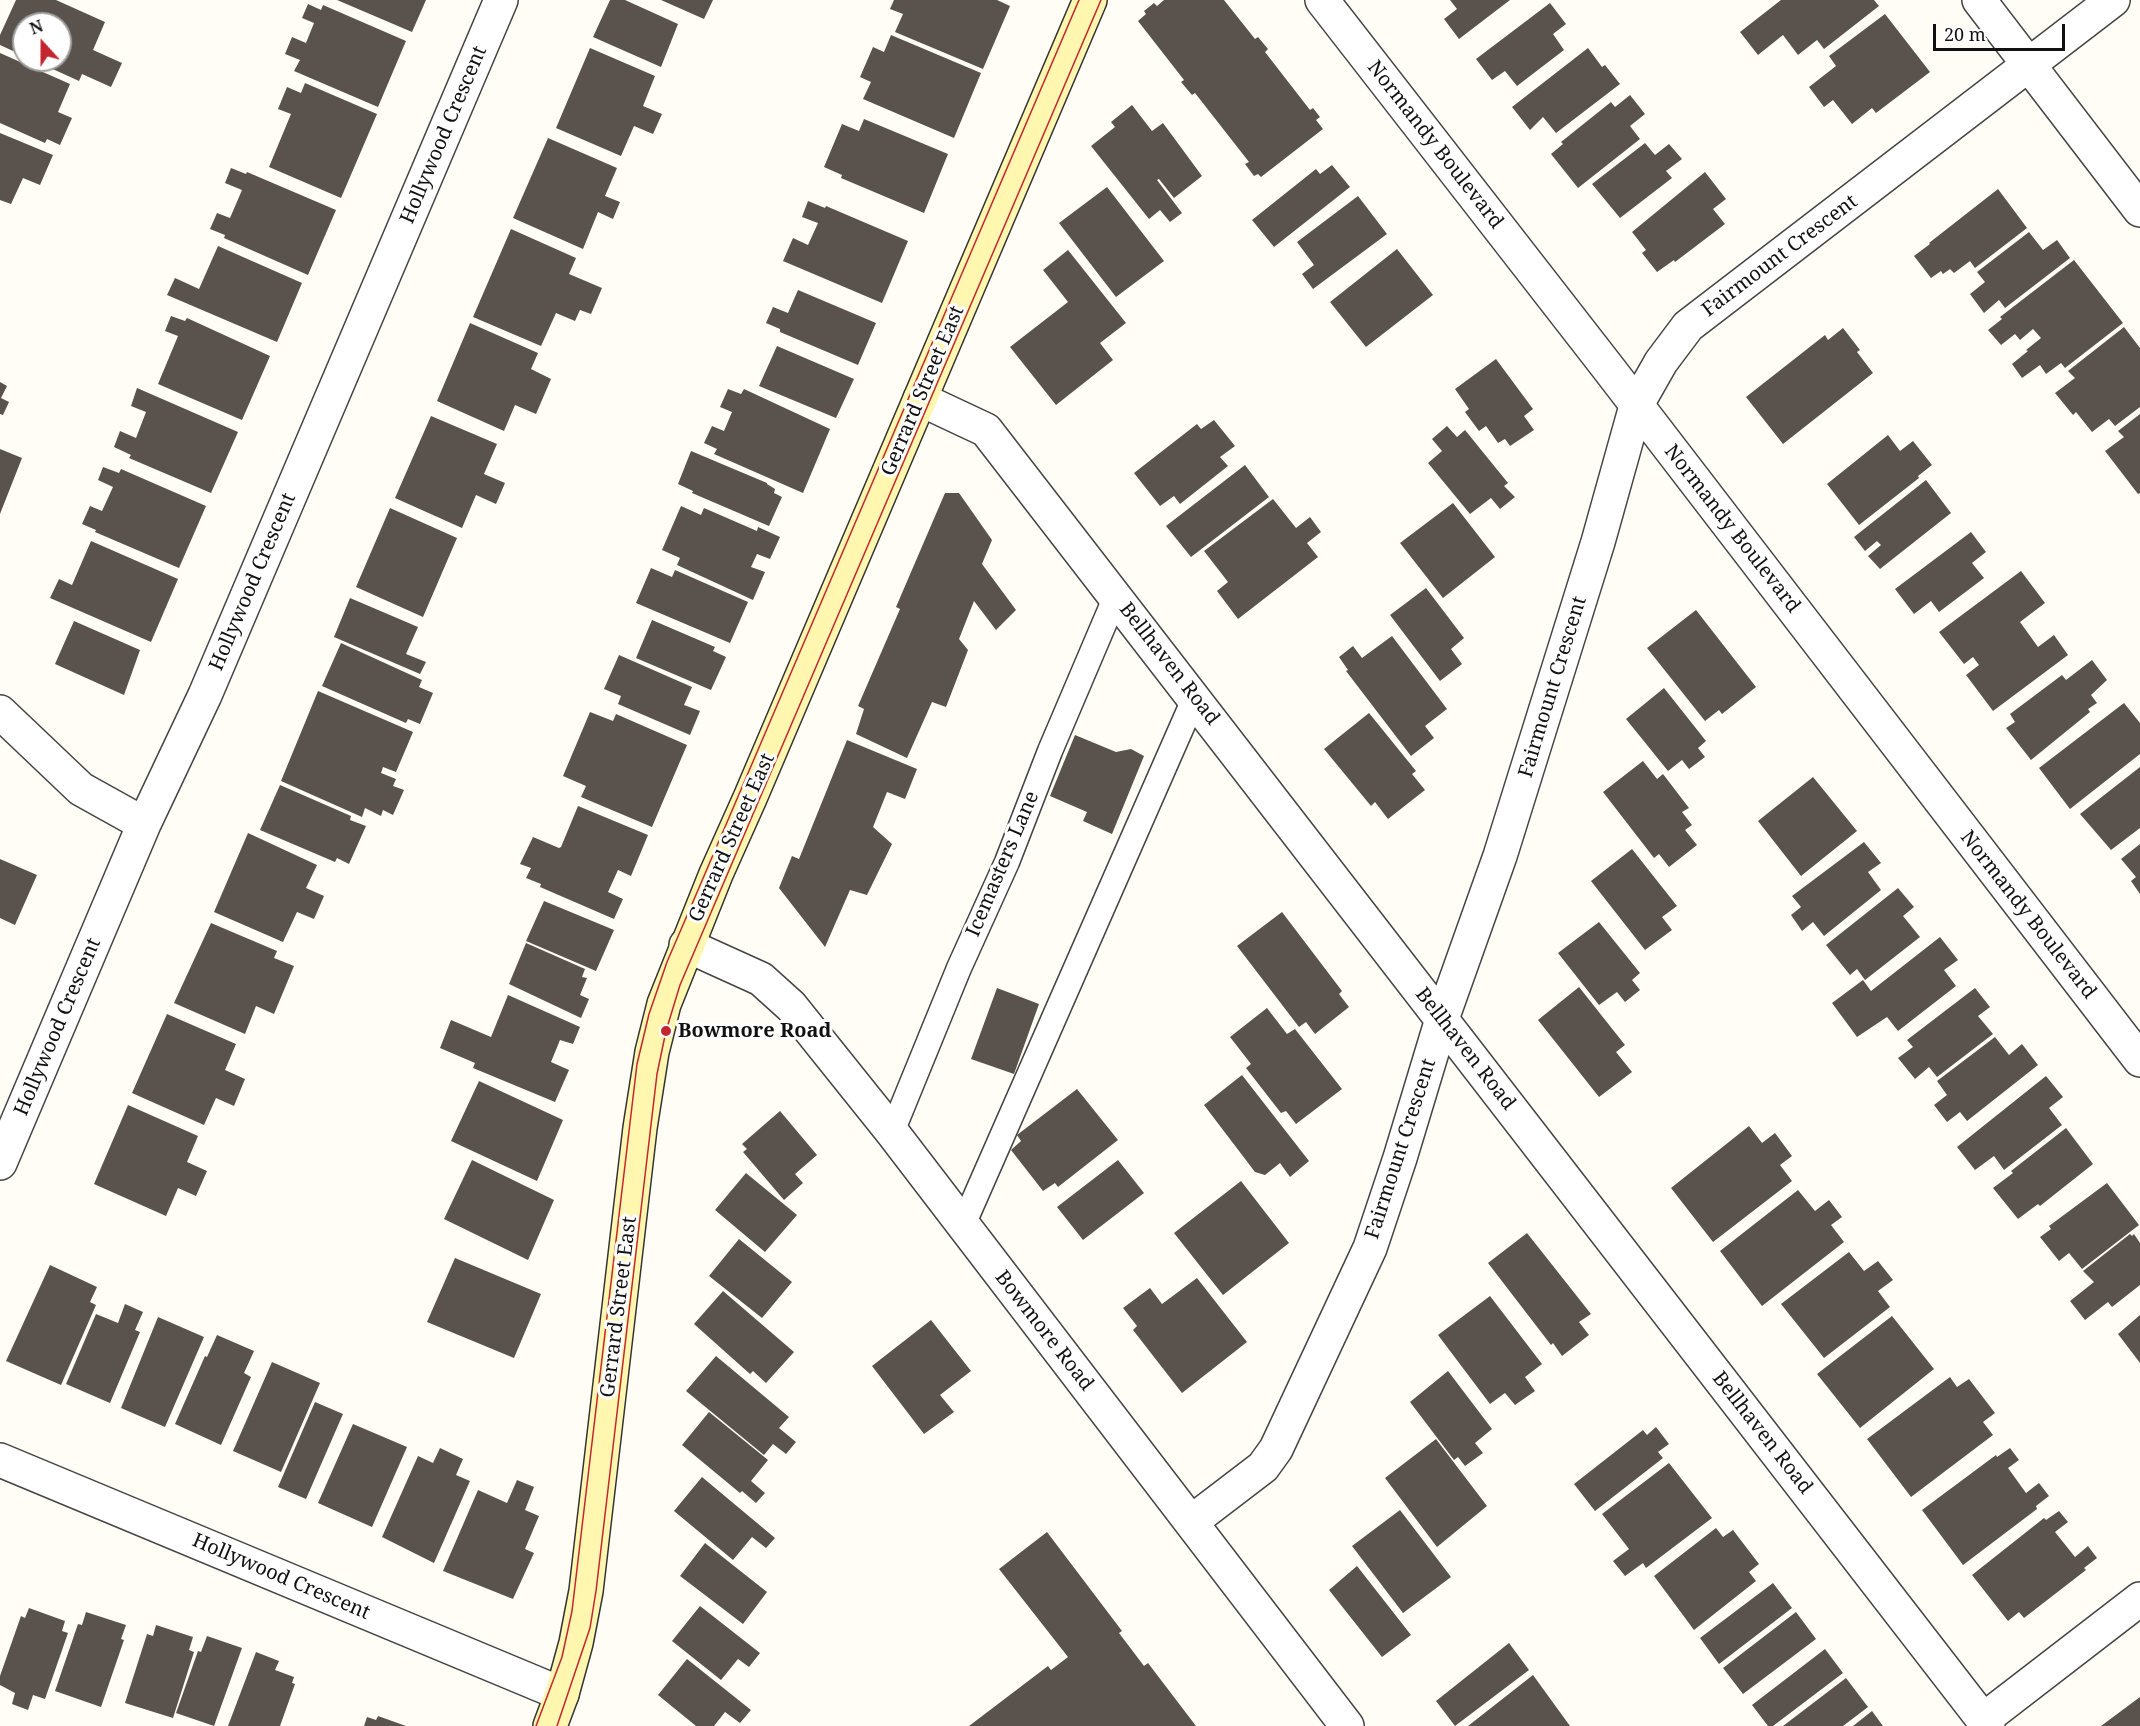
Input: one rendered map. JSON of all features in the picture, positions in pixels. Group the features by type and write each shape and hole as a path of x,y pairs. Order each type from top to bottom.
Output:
{"main road":[{"name":"Gerrard Street East","path":"550,1726 562,1694 576,1643 586,1591 637,1152 652,1052 664,1004 686,945 1090,0"}],"street":[{"name":"Hollywood Crescent","path":"0,1162 144,824 209,684 501,0"},
{"name":"Normandy Boulevard","path":"1322,0 2140,1060"},
{"path":"1979,0 2140,210"},
{"name":"Fairmount Crescent","path":"1191,1522 1263,1467 1276,1449 1370,1248 1442,1019 1500,856 1598,542 1636,406 1660,362 1688,326 2113,0"},
{"name":"Bellhaven Road","path":"920,399 986,429 1986,1723"},
{"path":"0,712 81,789 144,824"},
{"name":"Bowmore Road","path":"686,945 761,979 791,1006 892,1132 1347,1726"},
{"name":"Hollywood Crescent","path":"0,1460 562,1694"},
{"path":"1986,1723 2140,1599"}],"lane":[{"name":"Icemasters Lane","path":"892,1132 959,968 1008,862 1050,751 1116,596"},
{"path":"963,1225 1195,697"}],"building":[{"path":"16,0 56,0 105,22 93,50 122,63 111,87 82,74 79,81 59,72 72,72 72,12 12,12 12,50 0,45 0,35"},
{"path":"337,0 426,0 412,32"},
{"path":"610,0 625,0 678,24 661,67 593,37"},
{"path":"661,0 713,0 704,19"},
{"path":"894,0 997,0 1010,6 983,69 895,32 903,14 890,9"},
{"path":"1164,0 1224,0 1255,39 1258,37 1268,49 1265,52 1310,110 1313,108 1320,117 1316,120 1323,129 1261,177 1258,174 1254,176 1245,164 1249,162 1195,93 1192,95 1181,82 1184,80 1138,21 1146,14 1144,11 1154,3 1157,6"},
{"path":"1450,0 1510,0 1459,39 1444,19 1457,9"},
{"path":"1781,0 1874,0 1879,6 1824,49 1817,40 1798,55 1783,35 1758,55 1740,32"},
{"path":"1550,3 1566,24 1553,34 1564,50 1517,86 1505,71 1492,80 1476,59"},
{"path":"308,4 321,10 323,5 406,41 378,107 294,71 300,60 285,54 292,37 306,43 314,23 302,18"},
{"path":"1885,14 1930,72 1876,113 1872,108 1852,124 1833,100 1824,107 1809,87 1836,66 1829,56"},
{"path":"891,35 981,73 954,138 863,99 871,82 860,77 873,47 884,52"},
{"path":"590,48 655,76 643,106 662,114 653,134 634,126 621,156 556,128"},
{"path":"1588,48 1602,67 1605,65 1620,84 1556,133 1543,117 1530,130 1512,107"},
{"path":"0,53 12,58 12,72 43,72 70,84 58,112 72,118 60,145 47,139 45,143 0,123"},
{"path":"305,83 377,114 341,198 269,167 291,114 278,109 287,87 301,93"},
{"path":"1630,95 1645,114 1630,126 1640,139 1578,188 1551,154 1563,144 1561,142 1611,102 1615,107"},
{"path":"1132,105 1152,131 1163,123 1202,176 1174,198 1159,179 1157,180 1182,213 1170,222 1160,210 1149,219 1091,146 1115,127 1111,122"},
{"path":"864,119 948,154 924,213 841,178 842,175 824,167 842,124 859,131"},
{"path":"0,133 53,155 40,185 23,178 11,204 0,200"},
{"path":"548,138 617,168 605,196 620,202 613,219 598,212 583,249 513,218"},
{"path":"1645,143 1655,155 1669,144 1682,159 1666,171 1672,178 1620,218 1592,184"},
{"path":"1332,165 1350,187 1274,247 1252,220 1316,169 1320,174"},
{"path":"231,168 246,174 247,172 336,210 308,275 224,238 225,235 210,229 217,213 230,218 242,190 225,183"},
{"path":"1705,172 1726,199 1713,209 1725,224 1675,262 1674,260 1657,272 1642,253 1646,250 1632,232"},
{"path":"1107,187 1164,261 1116,297 1059,223"},
{"path":"1998,189 2027,228 1975,268 1970,261 1954,273 1950,269 1943,274 1941,271 1931,278 1914,256"},
{"path":"1358,196 1387,234 1313,289 1302,274 1314,265 1297,242"},
{"path":"808,201 825,208 826,206 908,241 882,303 783,261 793,238 808,245 818,223 802,217"},
{"path":"511,229 576,258 569,274 602,288 591,314 580,310 575,321 556,313 541,346 473,317"},
{"path":"2029,232 2043,250 2057,240 2070,258 2005,308 1999,300 1984,313 1970,294 1985,282 1977,272"},
{"path":"218,246 302,283 277,342 167,295 175,278 199,289"},
{"path":"1397,249 1433,295 1366,347 1330,302"},
{"path":"1068,250 1126,323 1100,343 1113,360 1056,405 1010,347 1068,302 1043,270"},
{"path":"2074,260 2123,323 2065,368 2061,363 2046,374 2040,365 2022,378 2012,364 2041,338 2033,329 2020,340 2015,334 2001,345 1988,330 2002,319 2000,317"},
{"path":"798,290 876,323 858,365 780,332 780,329 766,323 773,307 788,313"},
{"path":"171,316 185,321 187,318 270,356 242,420 158,384 178,336 165,331"},
{"path":"470,323 538,353 531,369 551,379 536,414 515,405 504,431 437,401"},
{"path":"2124,327 2140,348 2140,407 2115,426 2109,419 2092,432 2076,412 2073,415 2055,393 2075,378 2068,371"},
{"path":"1843,328 1860,350 1857,352 1873,373 1783,444 1746,397 1825,335 1828,340"},
{"path":"777,346 854,379 836,418 759,386"},
{"path":"1496,359 1533,409 1524,416 1534,430 1510,446 1505,439 1498,443 1486,426 1479,431 1465,412 1469,409 1455,389"},
{"path":"0,382 7,386 1,398 9,402 3,415 0,414"},
{"path":"137,388 238,432 211,493 129,458 131,455 114,447 120,431 136,438 146,412 131,406"},
{"path":"728,389 741,394 744,389 830,429 803,493 714,454 717,449 704,443 712,426 724,431 732,412 720,407"},
{"path":"2140,414 2140,493 2138,494 2105,451 2124,437 2118,431"},
{"path":"431,416 497,444 484,474 505,483 496,504 476,495 462,528 395,498"},
{"path":"1214,420 1235,446 1220,457 1228,466 1180,504 1174,496 1160,506 1134,473 1197,424 1201,429"},
{"path":"1447,426 1457,437 1465,430 1508,483 1504,486 1515,497 1500,509 1491,498 1470,514 1428,463 1442,451 1432,439"},
{"path":"1888,435 1900,451 1913,441 1932,465 1859,525 1827,484"},
{"path":"0,449 22,458 0,514"},
{"path":"691,451 767,483 775,489 774,493 782,497 769,526 692,493 693,491 678,484"},
{"path":"1245,465 1269,497 1191,557 1166,526"},
{"path":"103,467 119,473 121,469 206,506 179,568 95,532 96,530 82,524 90,506 102,511 113,487 98,480"},
{"path":"1926,480 1951,513 1880,569 1868,556 1881,545 1877,541 1865,551 1854,537"},
{"path":"945,493 959,493 992,540 982,564 1016,610 996,630 974,601 959,639 968,650 946,707 932,702 907,758 856,734 864,709 858,706 900,609 896,607"},
{"path":"1273,499 1296,528 1310,517 1321,532 1307,543 1318,557 1238,619 1217,591 1228,582 1204,551"},
{"path":"1453,503 1495,557 1443,598 1400,543"},
{"path":"681,506 701,515 704,508 757,531 758,527 780,537 770,559 757,554 751,567 765,572 753,600 677,565 680,558 662,550"},
{"path":"390,508 457,538 423,617 356,587"},
{"path":"1971,532 1986,552 1972,563 1984,578 1939,612 1931,601 1914,614 1895,589"},
{"path":"91,541 178,579 151,642 50,598 59,579 72,585"},
{"path":"651,568 672,577 675,570 748,602 730,643 636,603"},
{"path":"2021,571 2045,603 2020,622 2038,647 2054,635 2068,655 1993,711 1966,675 1979,665 1973,657 1964,664 1939,632"},
{"path":"1426,588 1464,638 1451,649 1462,664 1440,681 1390,615"},
{"path":"350,598 418,627 406,654 426,662 420,674 334,637"},
{"path":"1696,610 1756,687 1722,714 1719,710 1705,721 1647,648"},
{"path":"652,620 715,647 713,651 726,657 711,690 636,658"},
{"path":"74,621 140,650 124,695 55,664"},
{"path":"1392,636 1447,709 1425,726 1434,738 1411,756 1346,671 1348,670 1339,657 1353,646 1362,658"},
{"path":"341,643 422,680 419,687 433,693 420,724 408,719 406,723 322,686"},
{"path":"619,655 692,687 684,705 700,711 690,735 618,704 621,696 604,689"},
{"path":"2092,660 2107,680 2091,695 2097,703 2088,709 2090,712 2031,760 2006,728 2015,722 2010,714 2062,675 2066,680"},
{"path":"1664,688 1706,741 1698,748 1705,757 1689,769 1682,760 1668,771 1626,719"},
{"path":"318,691 413,732 396,772 383,767 381,773 396,779 393,786 404,790 393,815 383,810 381,816 365,808 362,817 281,781"},
{"path":"2124,703 2140,723 2140,754 2070,809 2039,768"},
{"path":"590,712 613,721 616,714 687,745 652,827 581,797 586,786 563,776"},
{"path":"1369,713 1416,771 1412,774 1425,790 1388,819 1375,802 1371,806 1324,749"},
{"path":"1075,735 1116,752 1131,749 1144,756 1112,834 1083,821 1087,812 1050,796"},
{"path":"847,740 917,769 905,799 887,792 873,827 892,844 867,895 850,890 825,947 779,888 792,856 799,859"},
{"path":"1643,761 1657,779 1663,774 1689,808 1682,812 1692,825 1685,830 1697,845 1669,867 1659,854 1654,858 1603,792"},
{"path":"2140,767 2140,828 2111,850 2080,814"},
{"path":"1813,777 1857,831 1801,876 1758,821"},
{"path":"280,785 351,816 350,820 366,826 349,864 337,858 335,862 260,830"},
{"path":"578,806 648,835 631,876 618,870 608,892 623,899 614,919 540,887 541,884 526,878 531,868 520,864 533,837 561,847"},
{"path":"248,833 317,865 306,888 324,896 314,919 297,912 283,942 214,912"},
{"path":"1864,842 1881,863 1868,872 1881,890 1824,936 1813,922 1802,931 1791,915 1801,907 1792,896"},
{"path":"2140,844 2140,894 2131,881 2136,877 2121,859"},
{"path":"1632,849 1677,906 1662,917 1672,930 1645,950 1591,881"},
{"path":"0,859 37,875 15,925 0,918"},
{"path":"1898,888 1914,907 1903,916 1920,937 1865,980 1857,969 1850,975 1826,945"},
{"path":"544,901 614,930 596,971 526,941"},
{"path":"1282,912 1342,991 1339,994 1349,1007 1315,1034 1306,1022 1299,1027 1237,946"},
{"path":"1599,922 1640,973 1632,980 1640,990 1625,1002 1617,992 1599,1005 1558,953"},
{"path":"211,923 277,951 274,958 294,966 274,1014 256,1006 245,1034 174,1003"},
{"path":"1940,937 1958,960 1944,970 1956,986 1898,1031 1887,1017 1857,1037 1832,1003 1863,980 1871,991"},
{"path":"526,943 585,969 582,977 587,978 580,995 589,999 581,1018 509,984"},
{"path":"1579,987 1625,1045 1616,1052 1632,1072 1599,1097 1538,1020"},
{"path":"997,988 1039,1004 1014,1074 971,1059"},
{"path":"1975,988 1990,1007 1978,1016 1993,1034 1937,1077 1929,1067 1915,1079 1898,1058 1913,1047 1907,1040"},
{"path":"508,995 580,1027 573,1044 560,1040 551,1062 569,1070 555,1102 473,1068 475,1063 440,1048 451,1020 491,1037"},
{"path":"1267,1008 1287,1034 1295,1029 1342,1089 1296,1124 1286,1111 1281,1113 1246,1068 1251,1064 1230,1037"},
{"path":"167,1014 236,1044 225,1070 245,1079 234,1106 216,1098 204,1125 132,1093"},
{"path":"1995,1037 2009,1055 2022,1044 2038,1065 1967,1121 1960,1112 1947,1122 1934,1105 1947,1095 1937,1081"},
{"path":"1242,1075 1309,1161 1290,1177 1280,1163 1265,1175 1255,1172 1204,1105"},
{"path":"2046,1076 2063,1097 2049,1108 2062,1125 2004,1170 1994,1156 1975,1170 1957,1147"},
{"path":"479,1081 563,1120 537,1181 451,1141"},
{"path":"1077,1089 1118,1140 1058,1187 1055,1183 1043,1191 1011,1150 1021,1141 1017,1135"},
{"path":"128,1105 198,1136 187,1162 207,1171 196,1196 178,1188 166,1216 94,1184"},
{"path":"780,1111 817,1155 795,1174 803,1183 784,1200 743,1152 747,1149 742,1144"},
{"path":"1749,1126 1762,1143 1775,1133 1792,1156 1780,1165 1792,1181 1713,1242 1671,1188"},
{"path":"2066,1128 2093,1164 2040,1206 2038,1204 2018,1219 1993,1188"},
{"path":"472,1160 554,1200 528,1260 444,1219"},
{"path":"1118,1160 1144,1193 1083,1240 1057,1207"},
{"path":"746,1173 797,1215 765,1252 715,1210"},
{"path":"1241,1181 1289,1243 1223,1295 1174,1233"},
{"path":"2107,1183 2139,1225 2082,1269 2069,1253 2059,1261 2040,1237 2051,1229 2049,1226"},
{"path":"1798,1190 1815,1211 1829,1200 1842,1217 1831,1225 1844,1242 1762,1306 1720,1251"},
{"path":"1527,1233 1591,1314 1579,1322 1589,1335 1562,1356 1488,1263"},
{"path":"2130,1234 2132,1236 2134,1234 2140,1243 2140,1285 2112,1307 2108,1302 2085,1320 2070,1301 2094,1282 2083,1271"},
{"path":"739,1239 792,1282 762,1318 709,1276"},
{"path":"1849,1252 1864,1271 1878,1261 1893,1280 1878,1291 1890,1307 1824,1358 1781,1304"},
{"path":"455,1258 541,1294 514,1358 427,1322"},
{"path":"50,1265 97,1287 90,1302 96,1305 61,1385 6,1361"},
{"path":"1197,1278 1247,1342 1182,1393 1133,1330 1137,1326 1123,1308 1150,1288 1162,1304"},
{"path":"723,1291 794,1352 766,1383 753,1371 750,1374 694,1324"},
{"path":"1490,1296 1542,1364 1525,1377 1535,1391 1515,1405 1505,1393 1490,1404 1438,1335"},
{"path":"125,1304 143,1312 135,1330 140,1332 110,1403 66,1384 96,1314 118,1323"},
{"path":"2140,1315 2140,1363 2118,1334"},
{"path":"1892,1316 1934,1369 1860,1428 1817,1374"},
{"path":"158,1317 204,1337 165,1427 121,1408"},
{"path":"931,1320 971,1371 940,1395 954,1412 924,1434 872,1366"},
{"path":"217,1335 254,1351 244,1373 251,1377 221,1445 175,1424 205,1356 207,1357"},
{"path":"716,1356 789,1417 779,1428 796,1442 786,1454 773,1444 764,1455 686,1391"},
{"path":"272,1362 320,1383 281,1472 233,1451"},
{"path":"1448,1371 1492,1429 1475,1443 1483,1453 1465,1466 1458,1457 1454,1460 1410,1402"},
{"path":"1950,1377 1957,1387 1969,1379 1995,1413 1983,1422 1993,1435 1911,1497 1867,1439"},
{"path":"315,1402 343,1414 306,1499 278,1487"},
{"path":"709,1412 768,1460 751,1481 765,1493 756,1503 742,1491 740,1493 682,1445"},
{"path":"353,1424 407,1447 372,1527 318,1503"},
{"path":"1656,1427 1669,1444 1658,1452 1663,1458 1595,1511 1574,1484 1643,1430 1647,1435"},
{"path":"1436,1439 1487,1506 1437,1547 1385,1478"},
{"path":"440,1448 463,1459 456,1475 470,1481 434,1563 382,1537 418,1456 433,1463"},
{"path":"2010,1448 2019,1460 2008,1468 2026,1493 2039,1483 2049,1496 2036,1506 2037,1509 1963,1565 1922,1510 1996,1455 1997,1457"},
{"path":"1669,1463 1712,1518 1646,1568 1643,1563 1625,1576 1613,1561 1629,1549 1602,1514"},
{"path":"702,1477 775,1538 766,1548 752,1537 733,1560 674,1511"},
{"path":"517,1480 534,1487 525,1510 539,1516 525,1549 534,1553 513,1599 443,1571 478,1490 507,1503"},
{"path":"1400,1510 1451,1577 1403,1613 1352,1546"},
{"path":"2059,1511 2068,1522 2055,1532 2075,1557 2088,1546 2097,1558 2084,1568 2086,1570 2024,1618 2019,1612 2008,1621 1972,1575 2044,1518 2046,1520"},
{"path":"1716,1528 1723,1537 1733,1530 1759,1564 1749,1572 1756,1581 1694,1630 1654,1576"},
{"path":"1047,1532 1122,1631 1119,1633 1144,1666 1148,1663 1196,1726 969,1726 1048,1666 1051,1670 1068,1657 999,1569"},
{"path":"705,1543 767,1592 743,1624 680,1576"},
{"path":"1357,1566 1411,1635 1382,1657 1329,1590"},
{"path":"1773,1583 1792,1608 1719,1664 1700,1638"},
{"path":"700,1606 760,1653 749,1667 738,1659 721,1680 672,1641"},
{"path":"29,1608 65,1621 62,1631 68,1633 45,1699 33,1695 28,1710 12,1704 15,1693 0,1685 0,1676 21,1616 25,1618"},
{"path":"86,1612 126,1625 121,1639 124,1640 101,1707 55,1691 78,1624 82,1625"},
{"path":"1796,1612 1816,1639 1743,1694 1723,1668"},
{"path":"156,1625 193,1637 189,1650 194,1652 173,1718 125,1703 147,1634 153,1636"},
{"path":"207,1636 242,1648 214,1726 176,1713 198,1651 201,1652"},
{"path":"1509,1643 1529,1670 1455,1726 1436,1701"},
{"path":"1825,1649 1843,1673 1773,1726 1768,1726 1752,1705"},
{"path":"256,1652 279,1661 275,1670 294,1677 292,1683 295,1684 280,1726 228,1726"},
{"path":"687,1659 751,1710 740,1723 725,1712 714,1726 696,1726 658,1695"},
{"path":"1533,1675 1570,1726 1468,1726"},
{"path":"1846,1678 1868,1707 1843,1726 1783,1726"},
{"path":"2140,1697 2140,1726 2101,1726"},
{"path":"1872,1711 1883,1726 1853,1726"},
{"path":"378,1716 406,1726 364,1726 367,1717 376,1720"}],"tram line":[{"path":"536,1726 562,1657 572,1611 637,1064 649,1014 667,962 1079,0"},
{"path":"557,1726 590,1628 657,1074 666,1031 680,985 1101,0"}],"place":[{"name":"Bowmore Road","path":"666,1031"}]}
